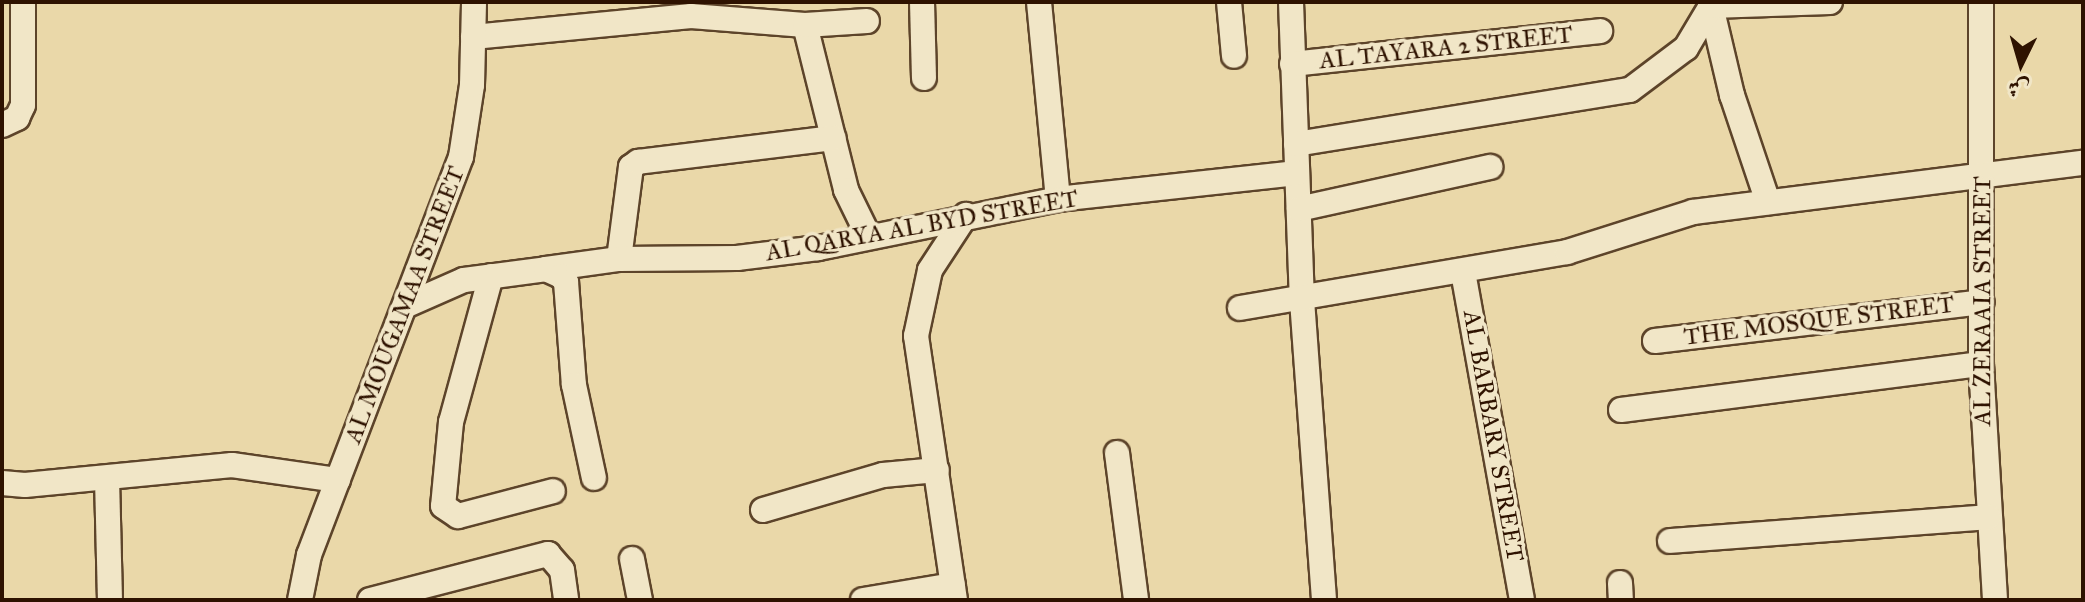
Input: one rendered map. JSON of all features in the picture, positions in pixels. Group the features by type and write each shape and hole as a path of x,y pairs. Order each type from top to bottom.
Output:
{"street":[{"path":"5,124 17,118 25,93 23,2"},
{"name":"AL MOUGAMAA STREET","path":"300,600 309,555 461,157 474,2"},
{"path":"922,2 924,78"},
{"path":"1039,2 1058,199"},
{"path":"1229,2 1234,56"},
{"path":"1291,2 1302,300 1324,600"},
{"path":"1710,4 1830,2"},
{"name":"AL ZERAAIA STREET","path":"1981,2 1981,364 1995,600"},
{"path":"1296,144 1630,90 1686,48 1710,4"},
{"path":"1710,4 1732,95 1768,202"},
{"path":"473,37 691,16 805,25 867,21"},
{"path":"805,25 846,190 869,237"},
{"name":"AL TAYARA 2 STREET","path":"1292,64 1600,31"},
{"path":"619,259 631,167 638,162 834,138"},
{"path":"1240,308 1302,300 1567,252 1693,212 2083,163"},
{"path":"1299,209 1490,167"},
{"name":"AL QARYA AL BYD STREET","path":"407,305 449,285 491,276 619,259 737,258 869,237 966,215 1058,199 1297,173"},
{"path":"863,600 954,593 916,336 920,303 930,270 966,215"},
{"path":"546,269 566,282 574,385 594,478"},
{"name":"AL BARBARY STREET","path":"1463,272 1522,600"},
{"path":"491,276 451,422 443,506 458,516 553,491"},
{"name":"THE MOSQUE STREET","path":"1655,341 1982,302"},
{"path":"1621,410 1981,364"},
{"path":"1117,453 1136,600"},
{"path":"2,483 107,478 232,465 338,480"},
{"path":"763,510 883,475 937,470"},
{"path":"107,478 110,600"},
{"path":"1670,541 1988,517"},
{"path":"370,600 548,554 562,570 566,600"},
{"path":"632,559 640,600"}]}
